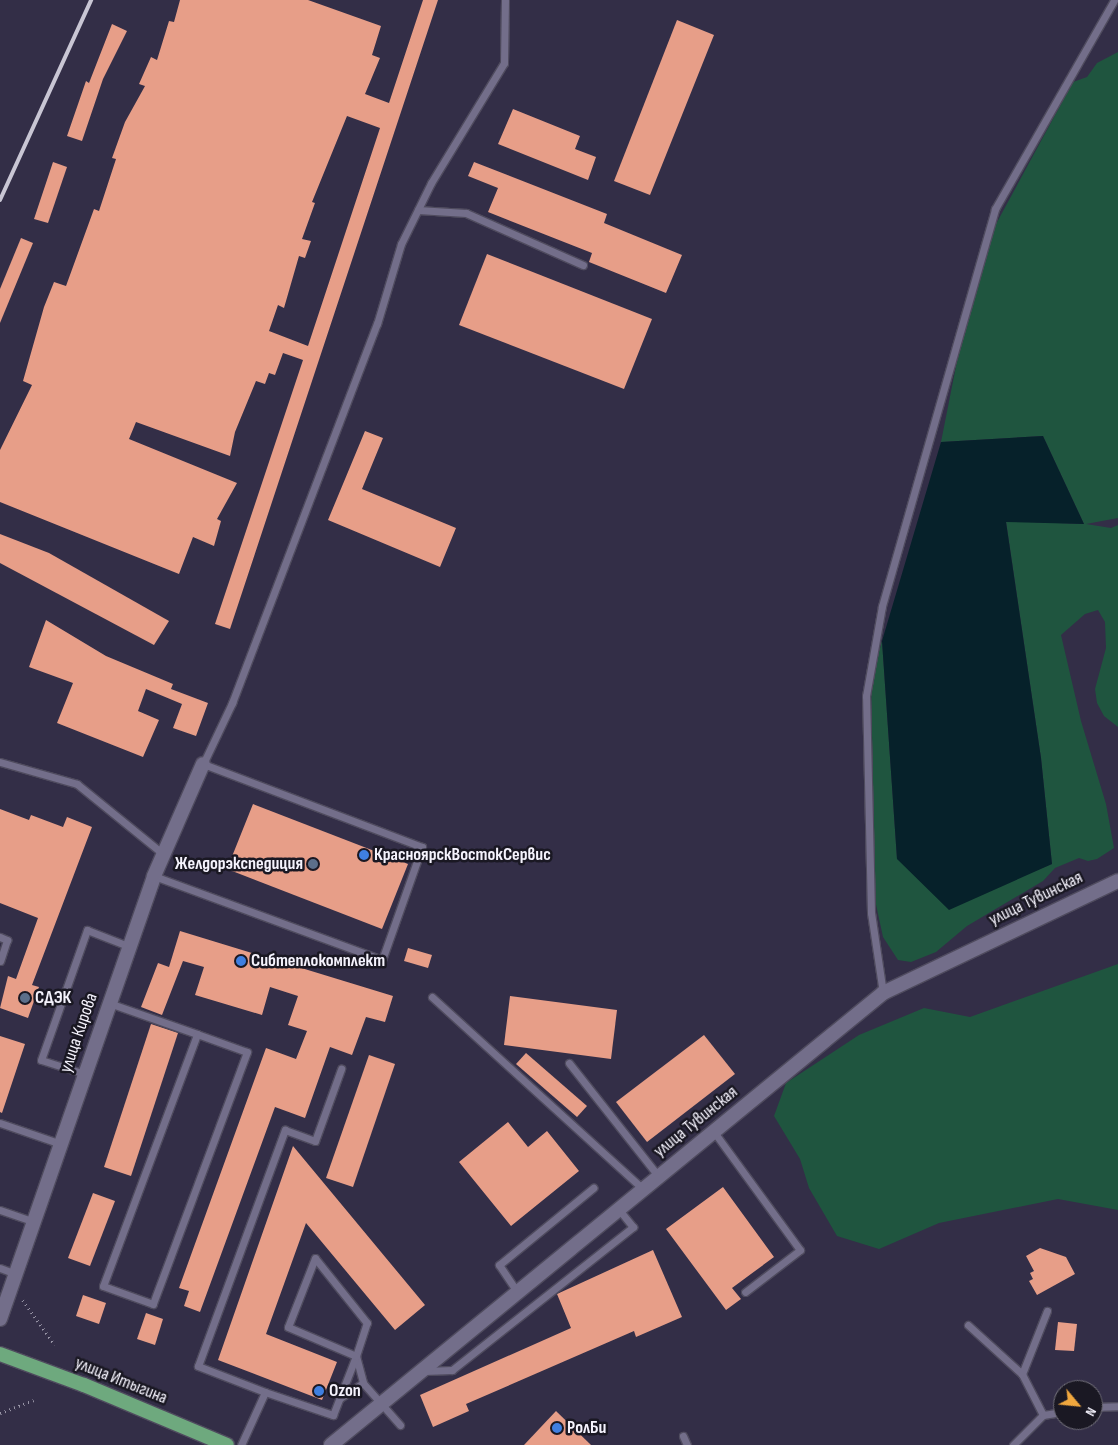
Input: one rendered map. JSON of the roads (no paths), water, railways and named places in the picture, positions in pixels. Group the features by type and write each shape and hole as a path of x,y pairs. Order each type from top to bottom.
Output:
{"main road":[{"name":"улица Итыгина","path":"0,1354 84,1385 227,1445"}],"street":[{"name":"улица Кирова","path":"0,1319 128,946 163,854 204,764"},
{"name":"улица Тувинская","path":"331,1445 882,993 1118,881"}],"lane":[{"path":"154,876 382,960 422,847 204,764 232,703 377,324 401,244 418,210 504,62 505,0"},
{"path":"882,993 871,913 866,696 882,606 995,208 1114,0"},
{"path":"418,210 466,213 583,265"},
{"path":"0,762 77,784 163,854"},
{"path":"84,1074 41,1060 87,930 128,946"},
{"path":"0,937 7,940 0,962"},
{"path":"432,997 644,1190"},
{"path":"109,1003 247,1052 152,1304 103,1286 196,1034"},
{"path":"569,1063 659,1177"},
{"path":"340,1070 315,1141 285,1130 198,1366 265,1392 333,1415 340,1399 356,1356 368,1323 314,1258 288,1327 356,1356"},
{"path":"0,1123 61,1144"},
{"path":"714,1132 800,1250 745,1292"},
{"path":"518,1293 499,1265 593,1188"},
{"path":"0,1210 34,1222"},
{"path":"421,1371 452,1370 632,1227 619,1210"},
{"path":"0,1268 16,1274"},
{"path":"1022,1374 1047,1311"},
{"path":"968,1325 1022,1374 1044,1415"},
{"path":"356,1356 363,1383 400,1425"},
{"path":"340,1399 363,1383"},
{"path":"241,1445 265,1392"},
{"path":"1103,1407 1118,1406"},
{"path":"1012,1445 1044,1415 1053,1414"},
{"path":"684,1436 686,1445"}],"water":[{"path":"1043,436 1084,524 1006,522 1041,758 1052,864 949,910 897,859 882,641 941,442"}],"railway":[{"path":"0,200 91,0"}],"place":[{"name":"КрасноярскВостокСервис","path":"364,855"},
{"name":"Желдорэкспедиция","path":"313,864"},
{"name":"Сибтеплокомплект","path":"241,961"},
{"name":"СДЭК","path":"25,998"},
{"name":"Ozon","path":"319,1391"},
{"name":"РолБи","path":"557,1428"}]}
